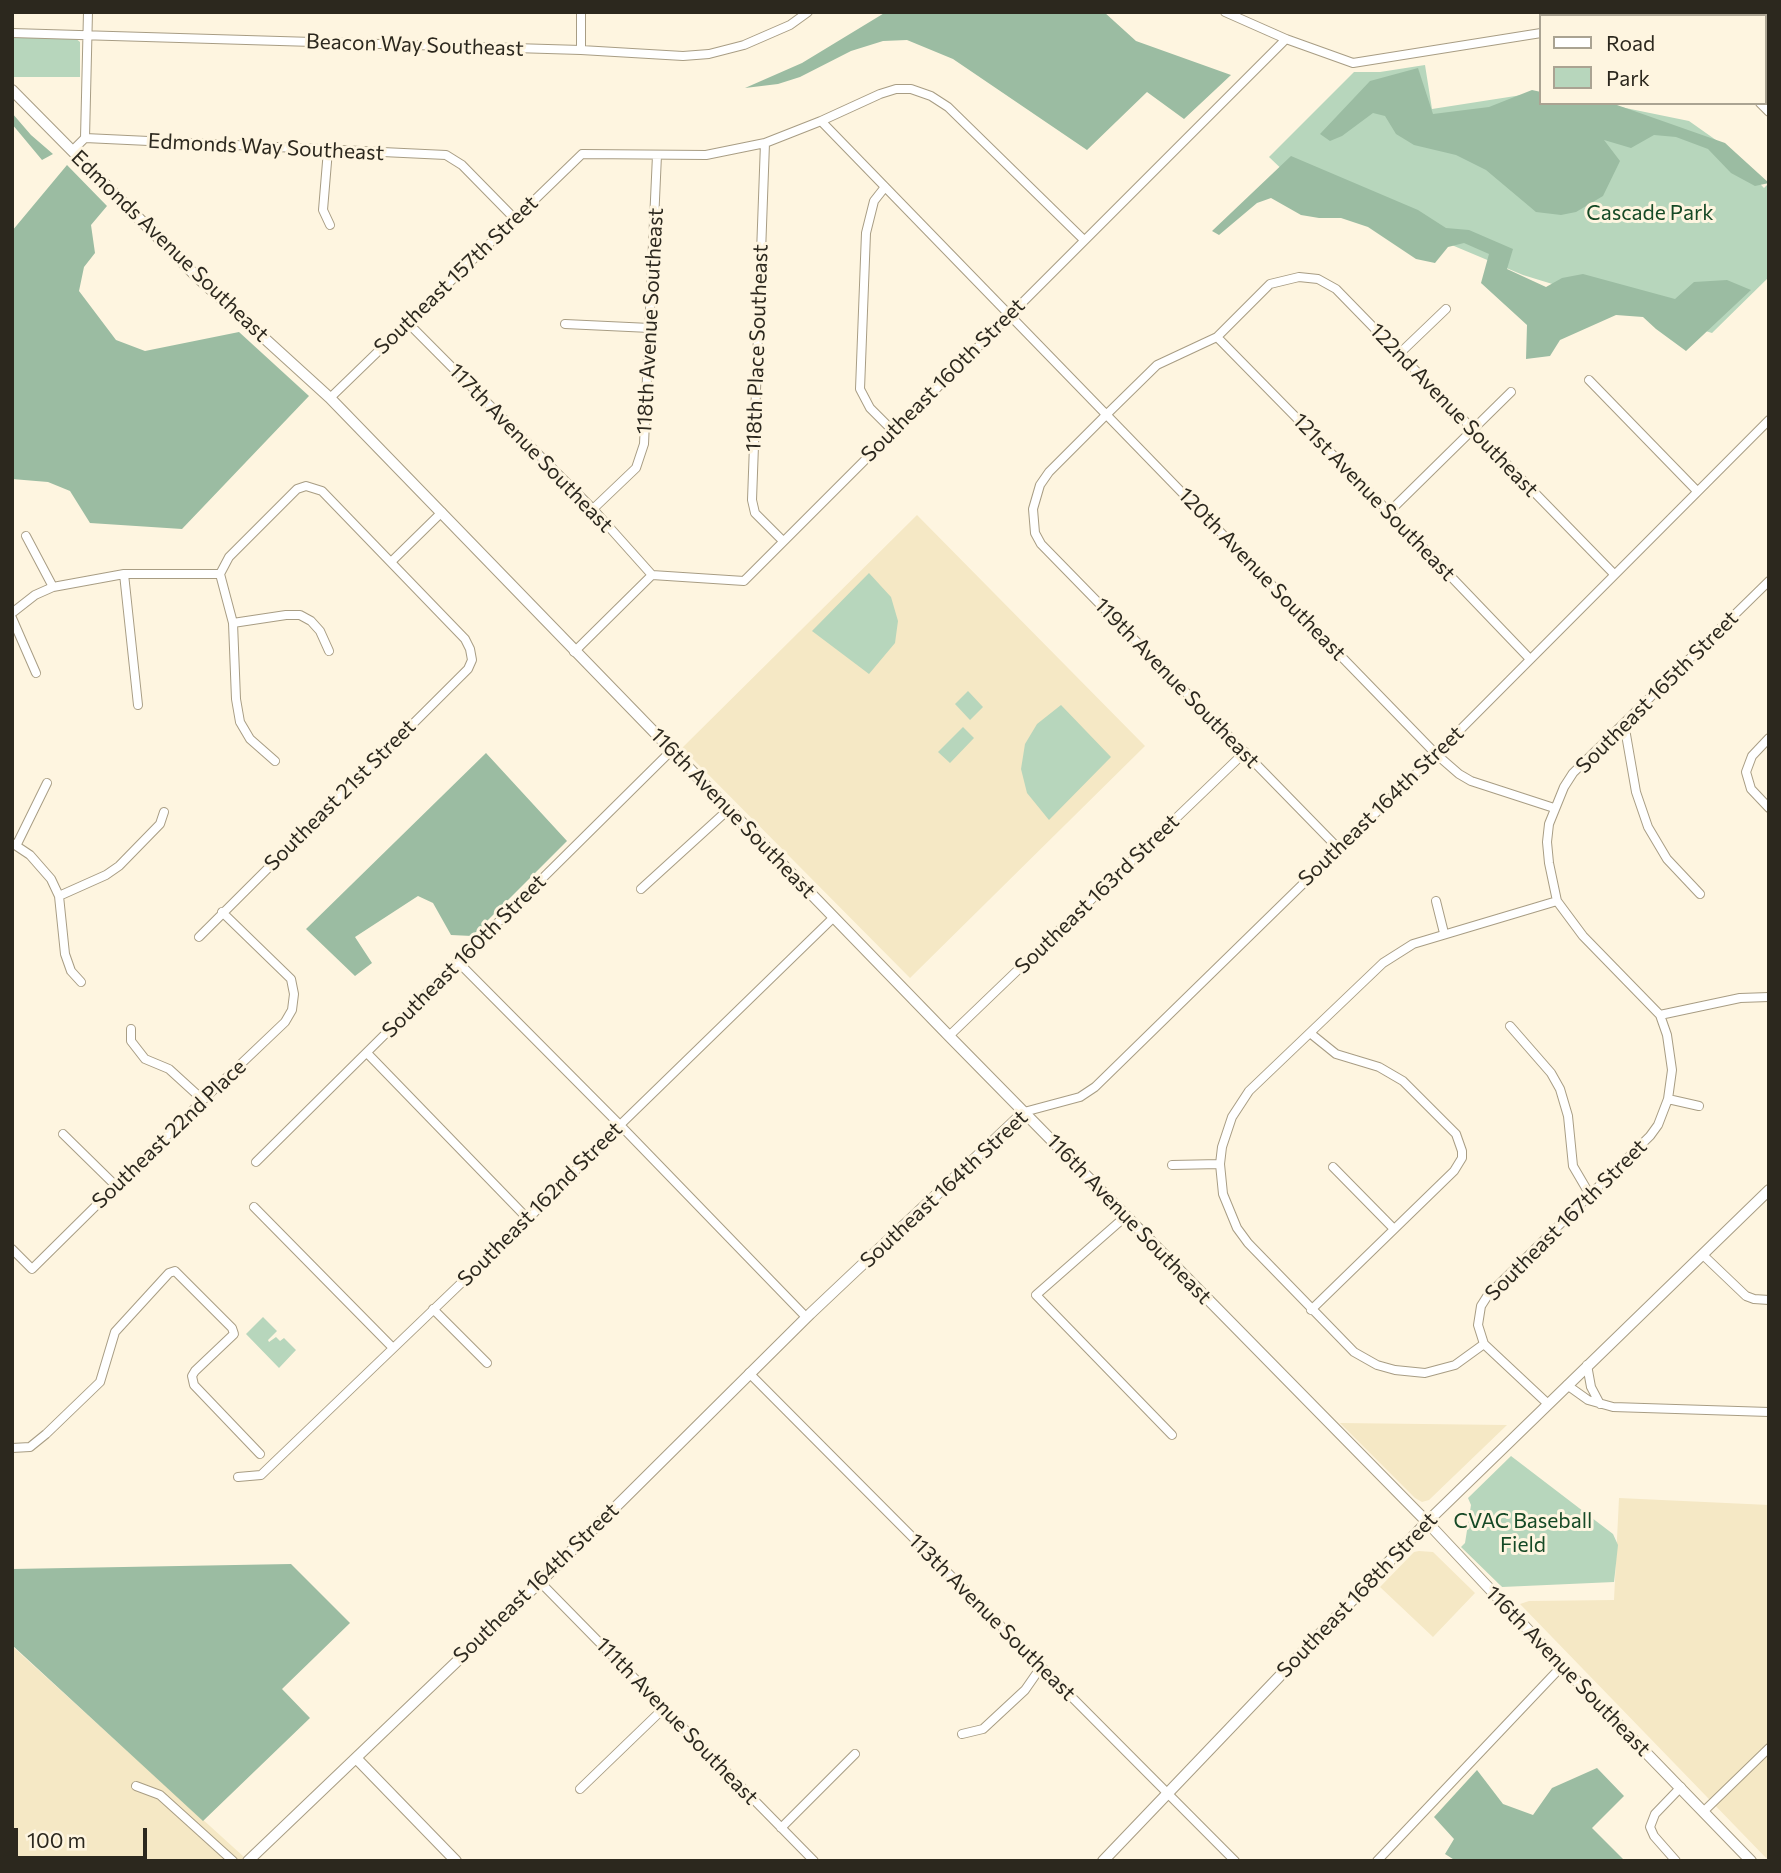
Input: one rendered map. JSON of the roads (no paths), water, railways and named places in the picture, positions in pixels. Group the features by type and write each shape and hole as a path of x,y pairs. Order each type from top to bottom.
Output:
{"street":[{"path":"72,151 85,138 88,12"},
{"path":"580,12 581,50"},
{"name":"Beacon Way Southeast","path":"12,33 581,50 683,56 709,54 744,45 771,35 808,12"},
{"path":"1225,12 1286,39 1353,63 1540,33"},
{"name":"Southeast 160th Street","path":"652,575 744,581 1286,39"},
{"path":"657,155 706,155 765,143 880,94 896,89 911,89 948,107 1084,240"},
{"name":"Edmonds Avenue Southeast","path":"12,90 196,276 330,398"},
{"name":"120th Avenue Southeast","path":"821,121 1436,754 1458,774 1471,781 1554,808"},
{"name":"Edmonds Way Southeast","path":"85,138 446,155 462,165 514,218"},
{"name":"118th Place Southeast","path":"765,143 752,500 755,513 783,541"},
{"path":"328,150 323,210 330,225"},
{"name":"Southeast 157th Street","path":"330,398 582,154 657,155"},
{"name":"118th Avenue Southeast","path":"593,509 636,468 642,455 657,155"},
{"path":"885,187 874,201 866,233 860,389 870,408 893,430"},
{"name":"122nd Avenue Southeast","path":"1217,337 1270,284 1299,276 1318,279 1336,289 1614,574"},
{"path":"1399,354 1446,309"},
{"name":"117th Avenue Southeast","path":"408,323 593,509 652,575"},
{"path":"565,324 650,328"},
{"path":"1107,414 1157,365 1217,337"},
{"name":"121st Avenue Southeast","path":"1217,337 1529,658"},
{"path":"1588,380 1697,491"},
{"path":"1389,512 1511,392"},
{"name":"116th Avenue Southeast","path":"330,398 574,652 1427,1522 1751,1861"},
{"name":"119th Avenue Southeast","path":"1107,414 1049,472 1040,485 1033,509 1035,533 1041,544 1338,848"},
{"name":"Southeast 164th Street","path":"248,1861 540,1581 806,1317 1024,1112 1080,1097 1095,1087 1436,754 1769,420"},
{"path":"275,761 250,739 240,722 236,699 233,623 220,575 229,557 297,489 306,486 322,491 392,561 442,512"},
{"path":"26,536 53,587"},
{"name":"Southeast 21st Street","path":"198,937 468,668 472,660 465,639 392,561"},
{"path":"36,673 12,616 35,595 53,587 124,574 220,575"},
{"path":"124,574 138,705"},
{"path":"574,652 652,575"},
{"name":"Southeast 165th Street","path":"1554,808 1573,773 1769,582"},
{"path":"233,623 300,615 311,621 320,631 329,651"},
{"path":"1624,723 1636,792 1648,827 1667,859 1700,894"},
{"path":"1769,738 1747,763 1746,777 1769,808"},
{"name":"Southeast 160th Street","path":"256,1162 672,750"},
{"name":"Southeast 163rd Street","path":"949,1036 1245,752"},
{"path":"47,783 15,844 44,869 58,896 65,954 71,971 81,982"},
{"path":"1554,808 1547,842 1551,879 1557,901 1583,936 1660,1015 1740,998 1769,997"},
{"path":"641,889 729,809"},
{"path":"58,896 106,876 160,824 164,812"},
{"path":"1436,901 1444,933"},
{"path":"1547,1404 1485,1344 1468,1358 1441,1370 1425,1373 1395,1370 1354,1352 1311,1310 1237,1228 1223,1194 1220,1164 1226,1134 1240,1103 1383,962 1413,944 1444,933 1557,901"},
{"name":"Southeast 22nd Place","path":"12,1249 32,1269 202,1100 285,1022 292,1010 294,994 291,979 222,912"},
{"name":"Southeast 162nd Street","path":"239,1477 261,1475 528,1219 620,1125 834,917"},
{"path":"457,961 806,1317"},
{"name":"Southeast 167th Street","path":"1485,1344 1478,1325 1484,1299 1650,1136 1658,1125 1668,1099 1672,1070 1671,1055 1660,1015"},
{"path":"1510,1026 1550,1073 1559,1089 1568,1116 1573,1166 1590,1195"},
{"path":"131,1029 131,1041 145,1059 169,1069 202,1100"},
{"path":"1310,1033 1336,1055 1379,1067 1403,1081 1456,1135 1462,1151 1462,1158 1454,1171 1311,1310"},
{"path":"367,1053 528,1219"},
{"path":"1668,1099 1699,1106"},
{"path":"63,1134 115,1185"},
{"path":"1172,1165 1220,1164"},
{"path":"1333,1167 1394,1229"},
{"name":"Southeast 168th Street","path":"1103,1861 1427,1522 1769,1190"},
{"path":"254,1207 393,1348"},
{"path":"1126,1216 1036,1295 1171,1435"},
{"path":"1703,1255 1746,1296 1769,1300"},
{"path":"12,1448 30,1447 100,1382 115,1332 169,1273 175,1271 232,1328 234,1334 195,1371 192,1376 194,1385 260,1454"},
{"path":"433,1309 487,1363"},
{"path":"1587,1365 1591,1387 1600,1404"},
{"name":"113th Avenue Southeast","path":"749,1373 1235,1861"},
{"path":"1567,1385 1588,1400 1613,1407 1769,1412"},
{"name":"111th Avenue Southeast","path":"540,1581 814,1861"},
{"path":"1377,1861 1562,1666"},
{"path":"962,1734 983,1729 1025,1690 1041,1667"},
{"path":"580,1789 664,1707"},
{"path":"1704,1811 1769,1748"},
{"path":"782,1828 855,1754"},
{"path":"356,1758 456,1861"},
{"path":"136,1786 160,1795 233,1861"},
{"path":"1676,1861 1654,1836 1650,1827 1655,1814 1681,1787"}],"park label":[{"name":"Cascade Park","path":"1650,213"},
{"name":"CVAC Baseball Field","path":"1523,1533"}]}
